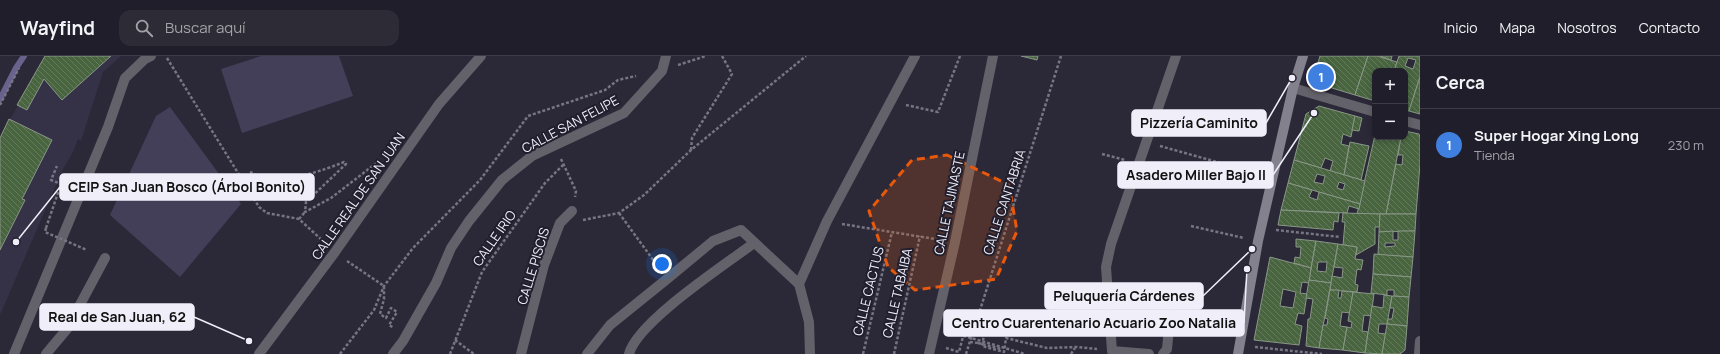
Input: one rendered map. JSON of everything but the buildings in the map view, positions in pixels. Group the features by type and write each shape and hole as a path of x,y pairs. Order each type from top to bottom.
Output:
{"street":[{"path":"14,354 108,127 125,78 145,59 151,56"},
{"name":"CALLE REAL DE SAN JUAN","path":"259,354 335,252 439,104 480,56"},
{"name":"CALLE SAN FELIPE","path":"393,354 403,341 436,283 451,248 469,221 502,180 532,156 624,113 662,70 666,56"},
{"path":"799,284 827,221 915,56"},
{"name":"CALLE TAJINASTE","path":"929,354 955,242 993,56"},
{"path":"1149,354 1107,350 1106,267 1111,244 1176,56"},
{"path":"1238,354 1258,241 1293,88 1303,56"},
{"path":"1293,88 1372,111"},
{"path":"1408,122 1420,125"},
{"name":"CALLE PISCIS","path":"521,354 544,265 560,223 572,211"},
{"path":"587,354 610,325 667,278 713,241 741,230 799,284 809,322 810,354"},
{"path":"629,354 631,347 647,326 696,285 754,243"},
{"path":"46,354 67,329 105,258"},
{"path":"1163,354 1167,349 1171,306"},
{"path":"1419,354 1420,341"}],"path":[{"path":"662,70 706,56"},
{"path":"691,150 692,138 732,74 722,56"},
{"path":"557,145 563,166 576,191 572,211 583,220 619,213 644,195 691,150 806,56"},
{"path":"891,102 938,112 960,56"},
{"name":"CALLE CANTABRIA","path":"966,354 1061,56"},
{"path":"167,58 259,207 267,213 299,219 335,252 384,286 384,299 380,314 386,318 391,308 398,312 389,325 394,329 398,324"},
{"path":"0,106 19,68"},
{"path":"1146,142 1273,177"},
{"path":"1102,154 1139,164"},
{"path":"299,219 305,212 331,198 384,157"},
{"path":"247,186 266,180 322,171 344,162 346,164 306,202 305,212"},
{"path":"57,166 51,180 61,184 45,232 87,250"},
{"name":"CALLE IRIO","path":"450,354 482,272 545,182 563,166"},
{"path":"250,172 266,180"},
{"path":"619,213 667,278"},
{"path":"827,221 955,242"},
{"path":"1191,226 1258,241"},
{"path":"1262,228 1340,237"},
{"name":"CALLE CACTUS","path":"863,354 892,232"},
{"name":"CALLE TABAIBA","path":"894,354 920,236"},
{"path":"944,348 959,352 965,329 984,335 982,346 1004,352 1006,338 1047,348 1075,347 1107,350"},
{"path":"944,330 1024,354"},
{"path":"455,340 474,354"},
{"path":"970,342 1024,354"},
{"path":"1253,346 1322,354"},
{"path":"1071,354 1075,347"}],"highlighted area":[{"path":"947,155 1009,185 1017,231 996,279 915,290 888,267 869,211 912,160"}],"shaded area":[{"path":"45,56 121,56 103,72 81,141 78,139 73,152 63,169 0,315 0,138"},
{"path":"261,56 339,56 353,96 242,133 221,69"},
{"path":"170,107 241,204 180,277 110,215 156,116"}],"waterway":[{"path":"0,99 24,56"}],"place":[{"name":"Super Hogar Xing Long","path":"1321,77"},
{"name":"Pizzería Caminito","path":"1292,78"},
{"name":"Asadero Miller Bajo II","path":"1314,113"},
{"name":"CEIP San Juan Bosco (Árbol Bonito)","path":"16,242"},
{"name":"Peluquería Cárdenes","path":"1252,249"},
{"name":"Centro Cuarentenario Acuario Zoo Natalia","path":"1247,269"},
{"name":"Real de San Juan, 62","path":"249,341"}]}
